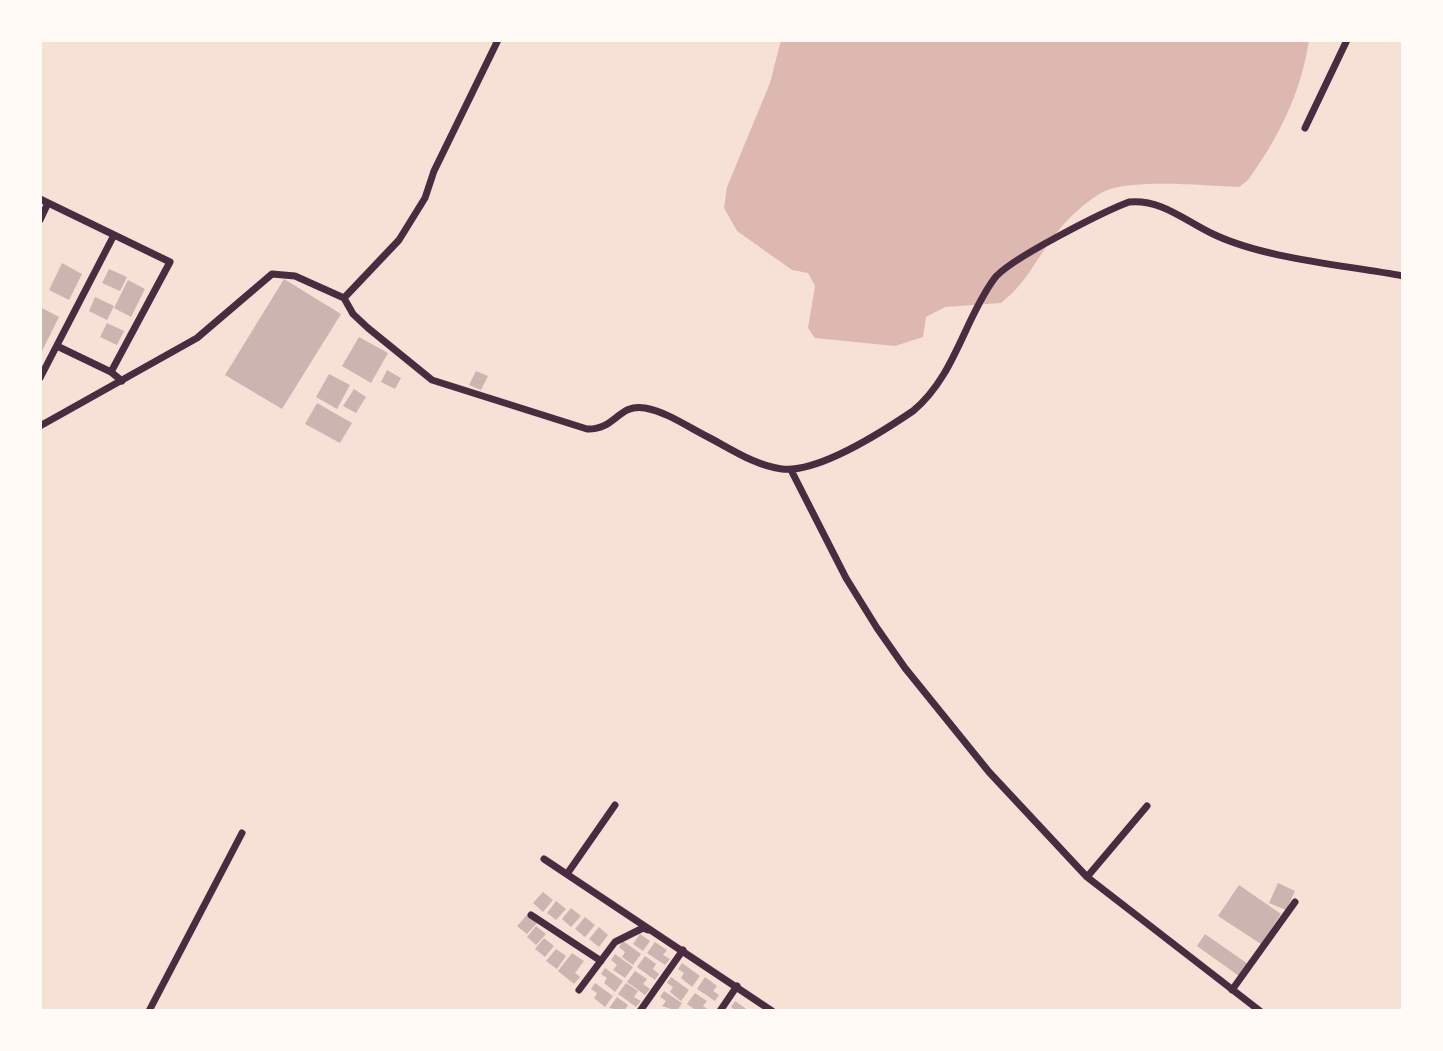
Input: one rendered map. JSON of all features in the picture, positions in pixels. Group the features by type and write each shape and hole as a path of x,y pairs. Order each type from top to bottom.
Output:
{"street":[{"path":"344,298 399,240 425,198 434,171 498,40"},
{"path":"1305,128 1347,40"},
{"path":"40,219 44,201 170,262 111,372"},
{"path":"40,426 92,394 122,381 197,338 272,274 295,276 344,298 353,314 368,328 432,380 587,429 608,426 625,411 645,408 750,459 791,470 817,465 913,411 922,403 957,354 996,276 1129,202 1142,201 1165,207 1214,235 1250,248 1403,276"},
{"path":"40,378 114,235"},
{"path":"57,346 111,372 122,381"},
{"path":"791,470 846,578 905,668 989,772 1087,877 1260,1011"},
{"path":"567,874 615,805"},
{"path":"1087,877 1147,806"},
{"path":"149,1011 242,833"},
{"path":"544,859 772,1011"},
{"path":"1232,990 1295,902"},
{"path":"531,915 601,961"},
{"path":"579,990 615,942 643,928 660,934"},
{"path":"640,1011 683,950"},
{"path":"720,1011 737,986"}],"shaded area":[{"path":"781,40 1309,40 1300,78 1279,131 1248,180 1239,187 1150,184 1131,185 1103,192 1065,223 1024,279 1001,303 945,307 926,317 923,337 895,346 815,338 808,328 815,286 808,273 792,270 737,231 724,208 727,187 770,83"}],"building":[{"path":"62,263 82,274 69,300 49,290"},
{"path":"109,269 127,277 120,291 102,283"},
{"path":"284,279 341,314 282,409 225,375"},
{"path":"128,280 145,289 131,317 114,308"},
{"path":"95,297 114,306 107,320 89,311"},
{"path":"40,307 59,317 40,355"},
{"path":"107,323 124,331 117,345 100,337"},
{"path":"359,337 388,353 371,383 342,366"},
{"path":"387,370 401,378 395,389 381,382"},
{"path":"476,371 488,376 481,390 469,385"},
{"path":"329,374 350,385 337,409 316,397"},
{"path":"354,389 366,397 356,413 343,406"},
{"path":"317,403 352,423 340,443 305,424"},
{"path":"1278,883 1295,891 1286,910 1269,903"},
{"path":"1239,885 1281,914 1261,944 1218,916"},
{"path":"543,892 553,900 543,912 533,903"},
{"path":"556,901 566,909 556,920 547,913"},
{"path":"571,908 581,916 571,927 562,919"},
{"path":"527,915 537,923 527,934 517,926"},
{"path":"585,917 595,925 585,937 575,929"},
{"path":"536,926 546,934 536,945 527,937"},
{"path":"599,927 608,935 599,947 589,939"},
{"path":"640,934 650,941 643,951 633,944"},
{"path":"1205,934 1248,964 1239,976 1197,946"},
{"path":"544,938 554,946 545,957 535,949"},
{"path":"623,941 641,954 633,965 622,957 625,952 619,947"},
{"path":"655,942 667,950 663,955 670,959 665,965 647,953"},
{"path":"556,949 566,956 557,969 546,961"},
{"path":"572,953 584,961 575,973 580,977 574,984 558,971"},
{"path":"615,954 633,967 625,978 613,970 617,965 611,960"},
{"path":"645,956 656,964 653,969 659,974 655,980 637,967"},
{"path":"682,963 700,976 692,987 681,978 684,973 678,969"},
{"path":"605,968 623,981 615,992 604,983 607,978 601,974"},
{"path":"635,971 647,979 643,984 650,989 645,995 627,982"},
{"path":"671,977 689,990 681,1001 670,992 673,987 667,983"},
{"path":"705,977 717,986 713,991 719,995 715,1001 697,989"},
{"path":"595,983 613,996 605,1007 594,998 597,993 591,989"},
{"path":"626,983 638,991 634,997 641,1001 636,1007 618,994"},
{"path":"664,991 682,1003 677,1011 662,1006 666,1001 660,997"},
{"path":"695,993 707,1001 703,1006 710,1011 697,1011 687,1004"},
{"path":"617,997 628,1005 624,1011 609,1008"},
{"path":"735,1001 749,1011 737,1011 731,1007"}]}
